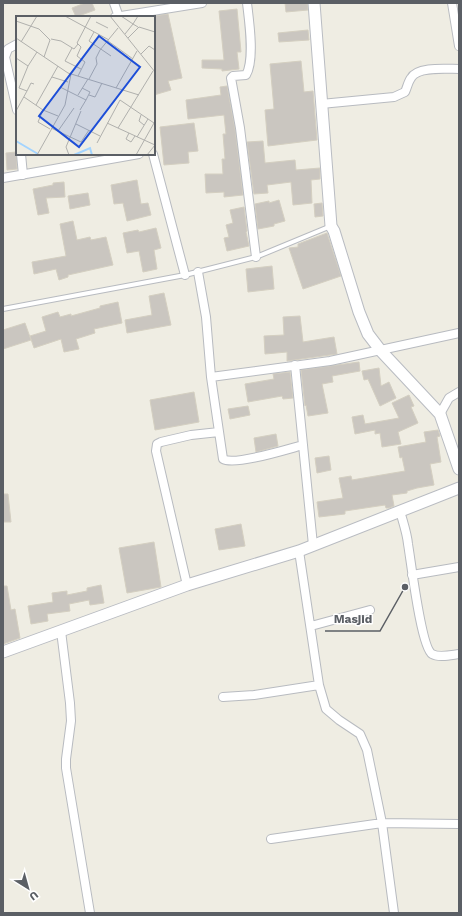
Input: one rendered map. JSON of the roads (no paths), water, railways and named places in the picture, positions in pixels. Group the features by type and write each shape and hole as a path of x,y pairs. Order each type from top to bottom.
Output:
{"street":[{"path":"114,3 118,16"},
{"path":"123,16 188,4 202,3"},
{"path":"247,3 250,49 249,67 246,75 233,76 231,78 240,128 256,257"},
{"path":"314,3 331,226 334,231 365,329 370,338 381,351 440,414 459,469"},
{"path":"452,3 459,46"},
{"path":"16,45 8,49 5,57 16,106"},
{"path":"321,104 394,97 405,92 411,77 419,72 425,70 459,69"},
{"path":"22,155 23,175"},
{"path":"3,178 133,155"},
{"path":"153,155 185,275"},
{"path":"198,272 206,317 211,377 223,459 227,462 270,454 303,445"},
{"path":"211,377 330,361 459,333"},
{"path":"295,365 312,545"},
{"path":"440,414 449,398 459,392"},
{"path":"187,585 156,451 157,444 191,435 218,432"},
{"path":"3,652 187,585 299,550 459,488"},
{"path":"400,511 408,542 412,575 428,650 432,654 438,656 459,654"},
{"path":"299,550 320,685 326,709 360,734 364,740 367,750 382,823 394,913"},
{"path":"412,575 459,567"},
{"path":"311,626 370,610"},
{"path":"61,631 71,721 66,768 90,913"},
{"path":"223,696 254,695 320,685"},
{"path":"270,839 382,823 459,824"}],"lane":[{"path":"3,309 198,272 256,257 331,226"}],"place":[{"name":"Masjid","path":"405,587"}]}
